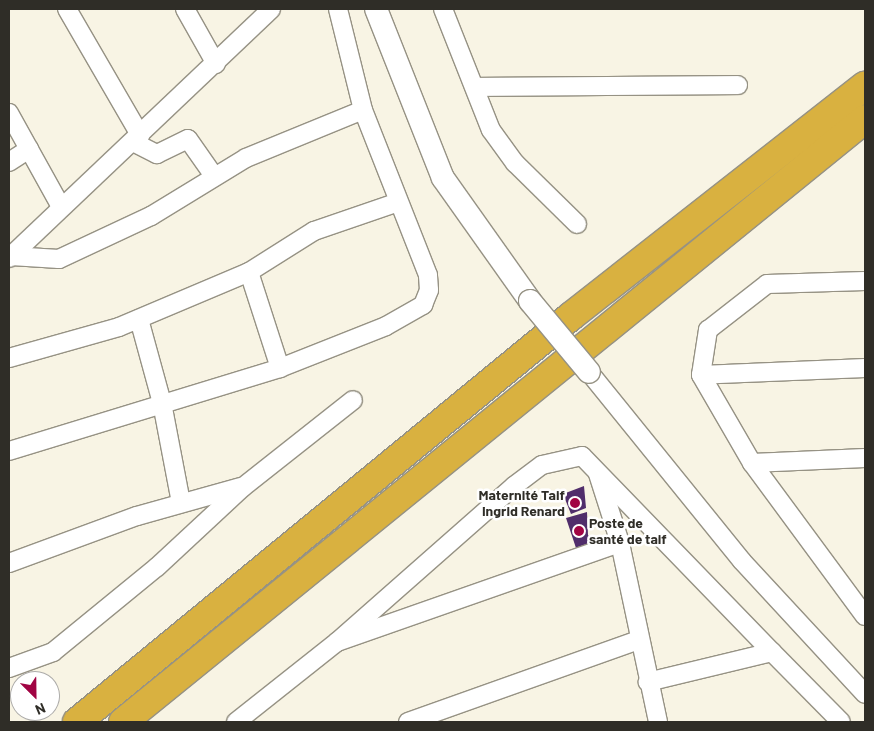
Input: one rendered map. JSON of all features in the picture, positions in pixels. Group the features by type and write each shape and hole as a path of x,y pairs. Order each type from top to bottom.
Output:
{"highway":[{"path":"76,722 570,317 865,86"},
{"path":"123,722 865,119"}],"street":[{"path":"67,9 137,139 157,154 188,139 214,176"},
{"path":"185,9 216,64"},
{"path":"10,257 61,207 137,139 216,64 271,9"},
{"path":"9,451 280,368 386,326 423,305 429,290 428,275 396,203 363,110 338,9"},
{"path":"376,9 443,178 530,301 742,561 865,694"},
{"path":"443,9 476,86 491,130 516,162 577,224"},
{"path":"476,86 738,85"},
{"path":"10,257 59,259 151,216 214,176 301,131 363,110"},
{"path":"9,114 61,207"},
{"path":"9,162 29,149"},
{"path":"9,358 139,319 249,272 314,231 396,203"},
{"path":"249,272 280,368"},
{"path":"865,281 767,284 708,330 701,375 752,463 865,616"},
{"path":"139,319 162,403 181,503"},
{"path":"701,375 865,368"},
{"path":"9,668 53,652 157,567 243,487 353,400"},
{"path":"236,722 337,642 542,465 582,456 841,722"},
{"path":"752,463 865,458"},
{"path":"596,469 620,543 638,640 658,722"},
{"path":"9,563 181,503 243,487"},
{"path":"337,642 620,543"},
{"path":"408,722 638,640"},
{"path":"648,682 772,652"}],"building":[{"name":"Maternité Taif Ingrid Renard","path":"584,486 586,508 571,514 563,494"},
{"name":"Poste de santé de taif","path":"587,512 588,535 595,545 577,551 566,518"}],"place":[{"name":"Maternité Taif Ingrid Renard","path":"575,503"},
{"name":"Poste de santé de taif","path":"579,531"}]}
